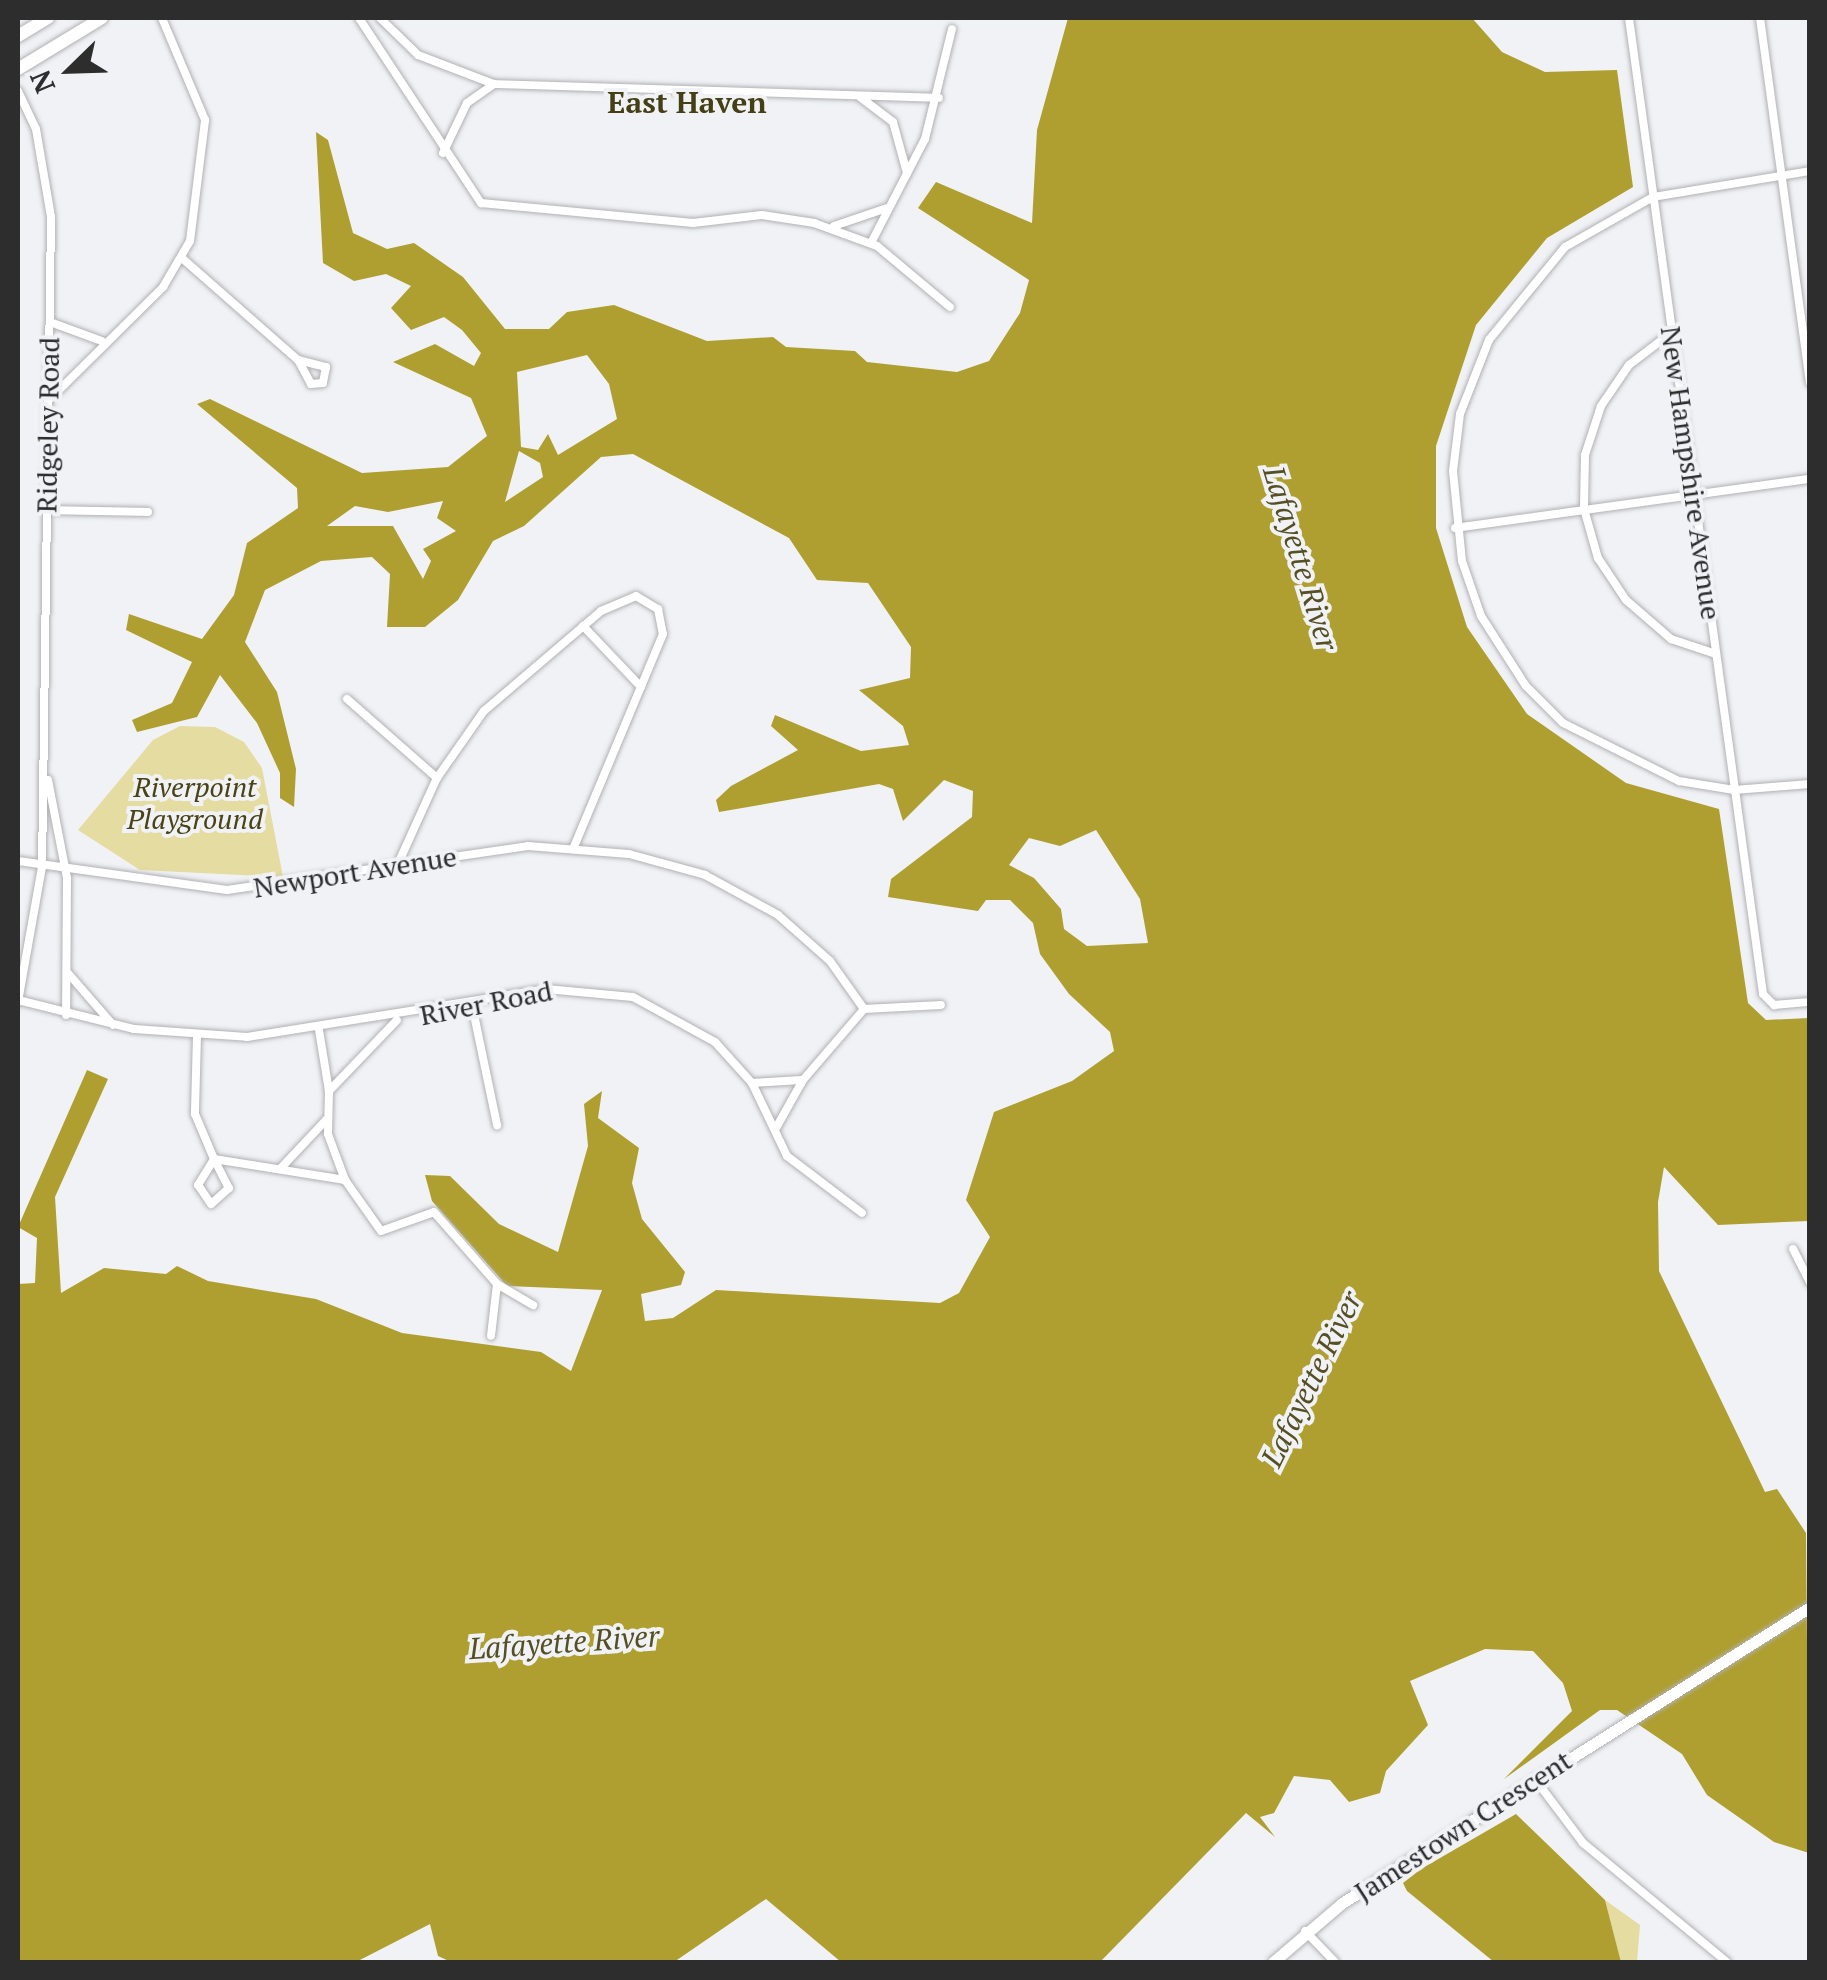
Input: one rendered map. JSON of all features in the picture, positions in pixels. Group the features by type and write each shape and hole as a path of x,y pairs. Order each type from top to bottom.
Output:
{"main road":[{"path":"18,36 48,18"},
{"path":"18,68 102,18"},
{"name":"Jamestown Crescent","path":"1273,1962 1306,1931 1536,1779 1809,1607"}],"street":[{"path":"48,400 182,258 206,139 192,74 162,18"},
{"path":"359,18 465,191 491,206 830,226 871,243 950,307"},
{"path":"380,18 398,38 435,65 494,84 939,98"},
{"name":"New Hampshire Avenue","path":"1629,18 1764,999 1810,1002"},
{"path":"1760,18 1810,383"},
{"path":"871,243 907,178 939,98 952,29"},
{"path":"384,58 398,38"},
{"path":"442,154 467,102 494,84"},
{"name":"Ridgeley Road","path":"18,90 50,186 42,867 18,1001"},
{"path":"858,96 893,122 907,178"},
{"path":"1810,171 1653,196 1565,247 1489,340 1455,442 1455,528 1481,616 1544,706 1642,768 1734,790 1810,784"},
{"path":"830,226 891,206"},
{"path":"182,258 298,360"},
{"path":"50,322 102,341"},
{"path":"1671,333 1629,365 1601,406 1585,455 1584,509 1598,558 1626,600 1671,639 1716,654"},
{"path":"1455,528 1810,479"},
{"path":"46,510 148,512"},
{"path":"397,866 437,778 484,710 583,626 636,596 658,609 663,634 574,847"},
{"path":"583,626 640,687"},
{"path":"348,699 437,778"},
{"name":"Ridgeley Road","path":"46,765 66,874 66,1016"},
{"name":"Newport Avenue","path":"18,861 66,874 228,890 574,847 678,866 730,888 830,961 864,1009"},
{"path":"67,972 114,1025"},
{"name":"River Road","path":"18,1001 66,1016 197,1035 319,1030 398,1020 563,988 633,997 699,1029 752,1083 795,1164 862,1213"},
{"path":"472,1005 498,1125"},
{"path":"776,1128 803,1080 864,1009 942,1006"},
{"path":"329,1091 398,1020"},
{"path":"319,1030 329,1091 328,1119 345,1180 381,1230 434,1212 497,1284 532,1305"},
{"path":"197,1035 195,1114 229,1188 217,1204 198,1192 214,1159"},
{"path":"752,1083 803,1080"},
{"path":"280,1168 328,1119"},
{"path":"214,1159 345,1180"},
{"path":"1793,1249 1810,1284"},
{"path":"491,1336 497,1284"},
{"path":"1536,1779 1583,1844 1726,1962"},
{"path":"1306,1931 1336,1962"}],"green space":[{"name":"Riverpoint Playground","path":"180,726 215,727 244,742 262,768 283,877 140,870 78,830 153,740"},
{"path":"1605,1900 1640,1925 1637,1962 1621,1962"}],"water":[{"name":"Lafayette River","path":"1068,18 1472,18 1502,52 1545,72 1617,70 1633,187 1547,238 1476,325 1436,446 1436,528 1467,627 1527,714 1626,783 1719,809 1748,1003 1766,1020 1809,1018 1809,1221 1718,1225 1664,1167 1658,1202 1659,1271 1765,1492 1777,1489 1806,1533 1809,1853 1774,1842 1707,1795 1682,1754 1617,1710 1600,1710 1504,1779 1572,1711 1563,1683 1533,1651 1485,1649 1410,1681 1428,1725 1386,1771 1380,1793 1349,1802 1330,1780 1294,1776 1274,1813 1260,1817 1275,1837 1246,1813 1100,1962 841,1962 766,1899 674,1962 451,1962 438,1956 430,1924 356,1962 18,1962 18,1284 35,1283 37,1238 18,1227 87,1070 108,1079 55,1197 61,1293 104,1268 166,1274 177,1266 208,1281 316,1299 402,1333 541,1352 571,1371 602,1290 507,1286 432,1201 425,1175 450,1176 499,1224 558,1252 588,1146 584,1104 602,1091 598,1118 639,1148 632,1183 642,1219 685,1272 681,1285 641,1294 645,1321 673,1318 716,1290 940,1303 959,1293 990,1237 966,1200 994,1112 1072,1081 1114,1051 1110,1032 1069,994 1040,954 1033,923 1010,900 986,900 978,911 888,897 891,879 972,817 973,791 944,780 903,821 893,789 879,784 719,812 716,800 731,786 798,750 771,726 775,715 861,751 909,745 903,726 859,690 910,678 911,647 868,583 817,580 789,538 633,454 601,457 524,526 493,541 458,600 425,627 387,627 390,574 372,557 321,561 265,590 245,642 277,692 296,769 294,807 280,798 280,773 257,723 220,675 197,717 137,732 132,720 172,703 192,662 126,630 129,614 202,639 234,595 247,543 298,508 297,488 197,404 210,399 362,473 448,467 487,436 471,398 393,362 435,344 474,366 481,353 462,330 444,317 411,330 391,308 411,286 386,274 354,281 323,263 316,132 328,140 353,233 387,249 414,243 463,277 505,329 549,329 567,312 614,305 707,341 773,337 786,347 855,351 867,362 957,372 989,361 1020,313 1029,280 918,208 936,182 1032,223 1037,130","holes":["587,355 609,384 617,419 558,455 548,434 538,450 521,447 517,372","519,451 540,463 543,477 505,502","443,501 437,518 456,531 423,549 431,561 423,579 393,526 327,526 355,506 388,512","1096,830 1140,899 1148,943 1087,946 1064,929 1061,909 1034,878 1009,865 1029,838 1060,846"]},
{"path":"1516,1814 1605,1900 1621,1962 1494,1962 1407,1891 1403,1883 1421,1869"}],"district":[{"name":"East Haven","path":"687,102"}]}
